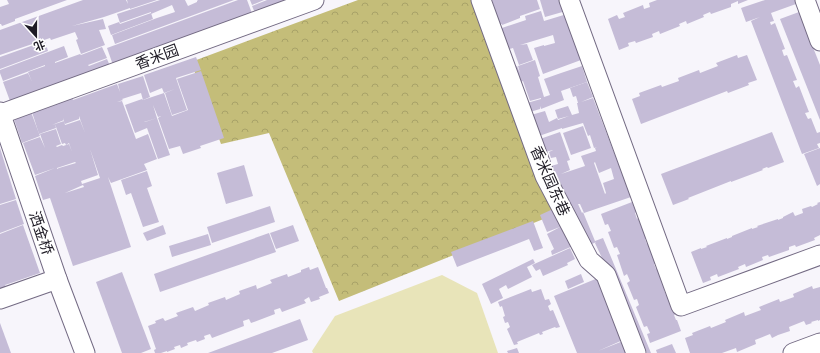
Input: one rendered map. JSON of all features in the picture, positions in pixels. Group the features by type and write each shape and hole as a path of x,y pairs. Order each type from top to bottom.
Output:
{"street":[{"name":"香米园","path":"0,113 314,0"},
{"name":"香米园东巷","path":"481,0 545,176 589,260 606,274 636,353"},
{"path":"569,0 681,306 820,255"},
{"path":"805,0 820,41"},
{"name":"洒金桥","path":"0,113 57,279 85,353"},
{"path":"0,299 57,279"},
{"path":"793,353 820,343"}],"shaded area":[{"path":"442,275 477,293 498,353 313,353 312,351 335,316"}],"green space":[{"path":"358,0 478,0 502,87 556,214 339,301 269,133 221,144 191,62"}],"building":[{"path":"7,0 67,0 15,19 15,21 2,26 0,24 0,7 9,4"},
{"path":"83,0 126,0 128,4 127,0 157,0 72,26 103,19 106,29 99,30 105,45 81,54 75,32 51,40 50,38 0,55 0,30"},
{"path":"160,0 185,0 188,6 197,2 198,0 234,0 115,44 112,35 175,12 172,5 151,14 151,12 120,23 117,14"},
{"path":"238,0 247,0 253,16 113,65 107,48"},
{"path":"250,0 264,0 252,5"},
{"path":"267,0 298,0 256,15 252,6"},
{"path":"492,0 537,0 540,9 520,16 520,18 502,25 498,25"},
{"path":"540,0 563,0 566,11 545,17"},
{"path":"657,0 748,0 738,4 738,1 731,4 731,7 711,14 710,12 703,15 704,17 687,24 686,21 679,24 680,26 660,34 659,31 652,34 653,37 636,43 635,41 628,43 629,46 619,50 608,19 617,15 619,19 625,17 623,13 643,5 644,9 650,7 649,3"},
{"path":"765,0 795,0 796,4 771,13 774,21 770,22 771,25 775,23 785,49 782,50 784,56 787,55 797,80 793,81 796,88 799,86 809,112 805,113 808,119 811,118 817,133 820,132 820,143 817,144 819,148 802,154 751,21 760,17 746,22 741,8"},
{"path":"541,11 544,21 567,14 581,60 543,74 534,48 555,43 553,35 520,45 527,44 533,60 519,65 513,48 506,50 499,29 526,20 525,16"},
{"path":"799,12 820,65 820,120 780,19"},
{"path":"151,13 153,19 111,35 108,26 119,22 120,24"},
{"path":"45,41 48,51 0,69 0,57"},
{"path":"64,46 68,57 55,63 102,47 107,58 88,65 89,66 107,59 110,66 10,101 3,82 28,73 32,82 28,72 45,65 3,81 0,70"},
{"path":"737,55 738,58 747,55 757,80 748,83 749,85 728,93 727,91 641,124 632,99 640,96 639,93 661,85 662,87 679,81 678,78 699,70 700,73 718,66 716,63"},
{"path":"196,57 201,70 176,78 187,110 172,115 165,93 175,89 164,93 162,88 150,93 144,75"},
{"path":"535,60 544,97 550,95 544,79 561,73 582,66 587,82 561,91 564,100 541,109 540,106 540,109 530,112 527,103 541,98 530,101 523,81 519,83 513,68 517,66 520,73 518,66"},
{"path":"201,71 224,138 200,146 201,148 183,154 180,146 169,149 158,118 161,116 158,117 153,105 170,155 158,159 147,128 135,133 125,105 164,93 172,116 188,110 177,79"},
{"path":"143,76 150,97 143,100 141,93 117,102 122,101 136,139 148,134 157,159 144,164 147,170 111,183 108,177 131,247 73,266 50,198 43,200 35,176 55,168 35,175 23,143 40,137 45,148 40,134 56,129 61,144 56,146 66,145 65,143 62,144 55,124 56,128 39,134 32,112 72,97 73,100 117,84 120,92 118,84","holes":["79,116 85,133 80,120 65,125 64,121 65,124 79,119","90,149 100,178 82,184 81,181 98,175","75,162 76,163 57,169 57,168","83,185 84,187 65,193"]},
{"path":"587,82 593,97 581,102 593,98 631,197 584,213 580,204 578,204 582,213 583,212 595,241 603,238 651,353 647,353 615,274 602,258 595,243 596,242 590,245 570,208 566,194 551,166 558,164 556,157 551,158 549,152 553,150 545,152 540,139 560,132 570,160 567,161 570,170 561,174 585,166 581,156 596,151 595,148 597,147 594,148 590,135 588,136 583,123 539,136 531,115 545,111 549,122 557,118 558,120 569,116 558,119 555,110 568,106 572,115 579,113 576,96 573,97 570,88","holes":["595,162 599,173 611,168 614,179 603,183 605,194 594,163"]},
{"path":"31,112 40,136 22,143 14,119"},
{"path":"583,126 591,148 571,155 563,133"},
{"path":"772,132 784,162 768,168 767,167 762,169 763,170 731,181 673,205 661,174"},
{"path":"0,148 16,199 0,204"},
{"path":"820,148 820,184 817,186 804,154"},
{"path":"244,165 253,196 226,204 217,173"},
{"path":"147,171 152,186 147,188 159,222 143,227 131,193 126,195 121,180"},
{"path":"16,200 24,224 0,233 0,205"},
{"path":"632,202 637,219 638,218 656,264 654,264 656,269 658,269 665,289 664,290 681,331 650,343 647,334 650,333 647,326 644,327 636,307 639,305 637,299 634,300 627,283 630,281 627,274 624,276 617,255 620,254 617,247 614,248 608,232 611,231 608,224 605,225 601,214"},
{"path":"820,202 820,235 814,238 815,240 796,247 795,245 789,247 789,250 769,257 768,255 762,257 763,260 746,267 745,264 738,267 739,269 718,277 717,274 710,277 711,280 703,283 691,252 758,227 757,226 778,220 793,212 795,216 803,213 802,209 812,207"},
{"path":"270,206 275,222 212,243 207,227"},
{"path":"553,209 573,246 552,255 551,251 554,249 547,234 560,227 547,232 540,215"},
{"path":"533,221 543,248 534,251 529,239 457,267 451,252"},
{"path":"23,225 40,273 5,285 6,287 0,289 0,234"},
{"path":"163,225 166,234 147,241 143,233"},
{"path":"293,225 299,241 276,249 270,233"},
{"path":"269,233 276,252 160,292 154,274"},
{"path":"208,234 211,245 172,257 169,246"},
{"path":"570,248 575,259 567,263 568,265 543,276 540,269 536,271 532,265"},
{"path":"533,259 535,263 527,267 532,277 508,289 506,285 499,289 503,298 491,304 482,284"},
{"path":"309,267 310,270 318,267 329,293 319,297 320,299 311,302 309,297 304,300 306,303 282,312 280,308 274,310 275,314 251,323 249,319 243,321 244,326 212,338 210,334 204,336 205,339 187,343 188,345 181,348 180,345 167,352 155,353 154,350 156,349 148,326 156,323 155,321 163,318 165,321 178,316 176,313 193,307 195,311 209,305 208,303 225,297 226,300 240,294 239,291 256,285 257,289 272,283 270,280 287,274 288,277"},
{"path":"122,272 151,349 141,353 122,353 96,282"},
{"path":"581,274 584,282 568,289 565,281"},
{"path":"598,278 623,340 598,351 623,341 628,353 577,353 554,296"},
{"path":"812,286 813,289 820,287 820,320 806,325 804,321 789,327 790,331 772,338 770,334 755,340 756,344 737,352 736,348 722,353 690,353 685,338 693,335 692,333 726,322 725,320 744,312 745,316 761,310 759,307 779,299 780,302 794,297 793,294"},
{"path":"531,289 532,292 541,289 545,300 549,299 551,304 548,306 550,311 553,310 560,327 555,327 542,332 543,334 540,335 539,333 517,342 518,344 514,345 507,329 510,327 508,322 505,323 503,317 505,316 502,306 500,307 498,302"},
{"path":"300,319 308,340 272,353 208,353"},
{"path":"0,323 11,353 0,353"},
{"path":"672,344 676,353 657,353 656,350"},
{"path":"517,348 519,353 508,353 507,351"}]}
